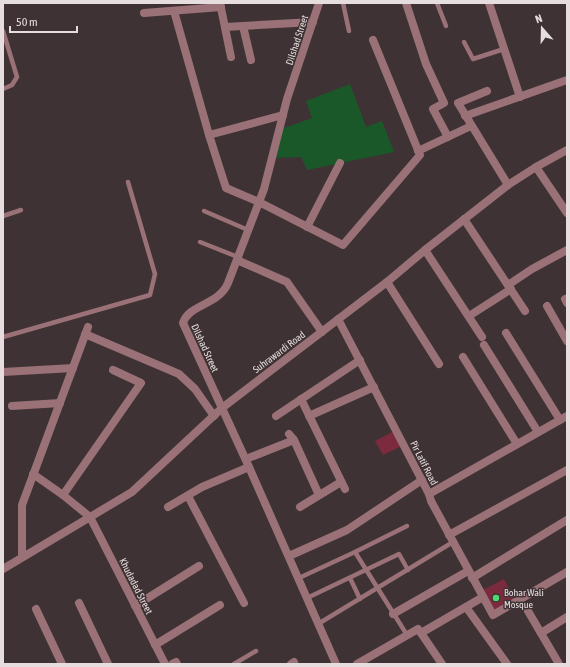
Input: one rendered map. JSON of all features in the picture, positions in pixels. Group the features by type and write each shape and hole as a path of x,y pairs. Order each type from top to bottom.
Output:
{"street":[{"name":"Dilshad Street","path":"320,3 283,115 259,202 225,291 214,300 187,314 183,323 246,459 336,664"},
{"path":"406,3 426,64 444,104 434,109 448,137"},
{"path":"489,3 520,97"},
{"path":"144,13 220,5 231,56"},
{"path":"174,11 209,135 226,188 259,202 343,245 420,155 373,40"},
{"path":"225,27 313,22"},
{"path":"243,26 251,60"},
{"path":"465,116 567,80"},
{"path":"487,90 458,103 508,185"},
{"path":"209,135 283,115"},
{"path":"418,151 471,126"},
{"name":"Suhrawardi Road","path":"3,569 22,556 132,492 222,408 387,282 508,185 567,150"},
{"path":"307,226 340,163"},
{"path":"536,167 567,213"},
{"path":"464,219 525,311"},
{"path":"425,250 469,316 538,432"},
{"path":"469,316 532,269 567,250"},
{"path":"237,259 286,282 322,332"},
{"path":"387,282 439,364"},
{"path":"547,306 567,341"},
{"name":"Pir Latif Road","path":"338,319 422,480 429,494 430,501 492,615 567,572"},
{"path":"22,556 22,505 87,331 179,374 195,389 214,416"},
{"path":"429,494 564,418 506,333"},
{"path":"463,357 518,444"},
{"path":"276,416 360,360"},
{"path":"3,372 73,368"},
{"path":"63,495 141,383 112,370"},
{"path":"309,416 374,387"},
{"path":"300,507 319,495 343,486 301,399"},
{"path":"12,406 60,403"},
{"path":"246,459 292,437 319,495"},
{"path":"168,507 202,487 249,467"},
{"path":"451,539 567,470"},
{"path":"33,474 63,495 90,517"},
{"path":"289,556 347,530 422,480"},
{"path":"188,496 244,603"},
{"name":"Khudadad Street","path":"90,517 165,664"},
{"path":"393,614 470,574 567,520"},
{"path":"135,606 199,566"},
{"path":"420,633 483,597"},
{"path":"79,603 108,664"},
{"path":"155,645 220,605"},
{"path":"466,607 507,664"},
{"path":"36,609 62,664"},
{"path":"528,611 559,664 567,659"},
{"path":"541,632 567,617"},
{"path":"357,664 418,629 442,664"},
{"path":"172,664 176,662 177,664"}],"lane":[{"path":"343,3 349,31"},
{"path":"437,3 446,26"},
{"path":"3,31 17,77 12,86 3,89"},
{"path":"464,42 473,59 504,49"},
{"path":"3,337 150,295 155,274 128,182"},
{"path":"3,216 21,210"},
{"path":"204,211 248,230"},
{"path":"200,242 237,259"},
{"path":"299,578 407,526"},
{"path":"318,624 408,570 451,539"},
{"path":"355,552 407,635"},
{"path":"307,598 399,554 408,570"},
{"path":"350,578 360,599"},
{"path":"234,664 256,651"}],"green space":[{"path":"350,84 366,127 382,121 394,152 307,170 301,157 272,158 281,129 312,118 306,101"}],"building":[{"path":"396,430 404,445 383,455 375,441"},
{"name":"Bohar Wali Mosque","path":"504,579 516,602 490,616 477,593"}],"place":[{"name":"Bohar Wali Mosque","path":"496,598"}]}
